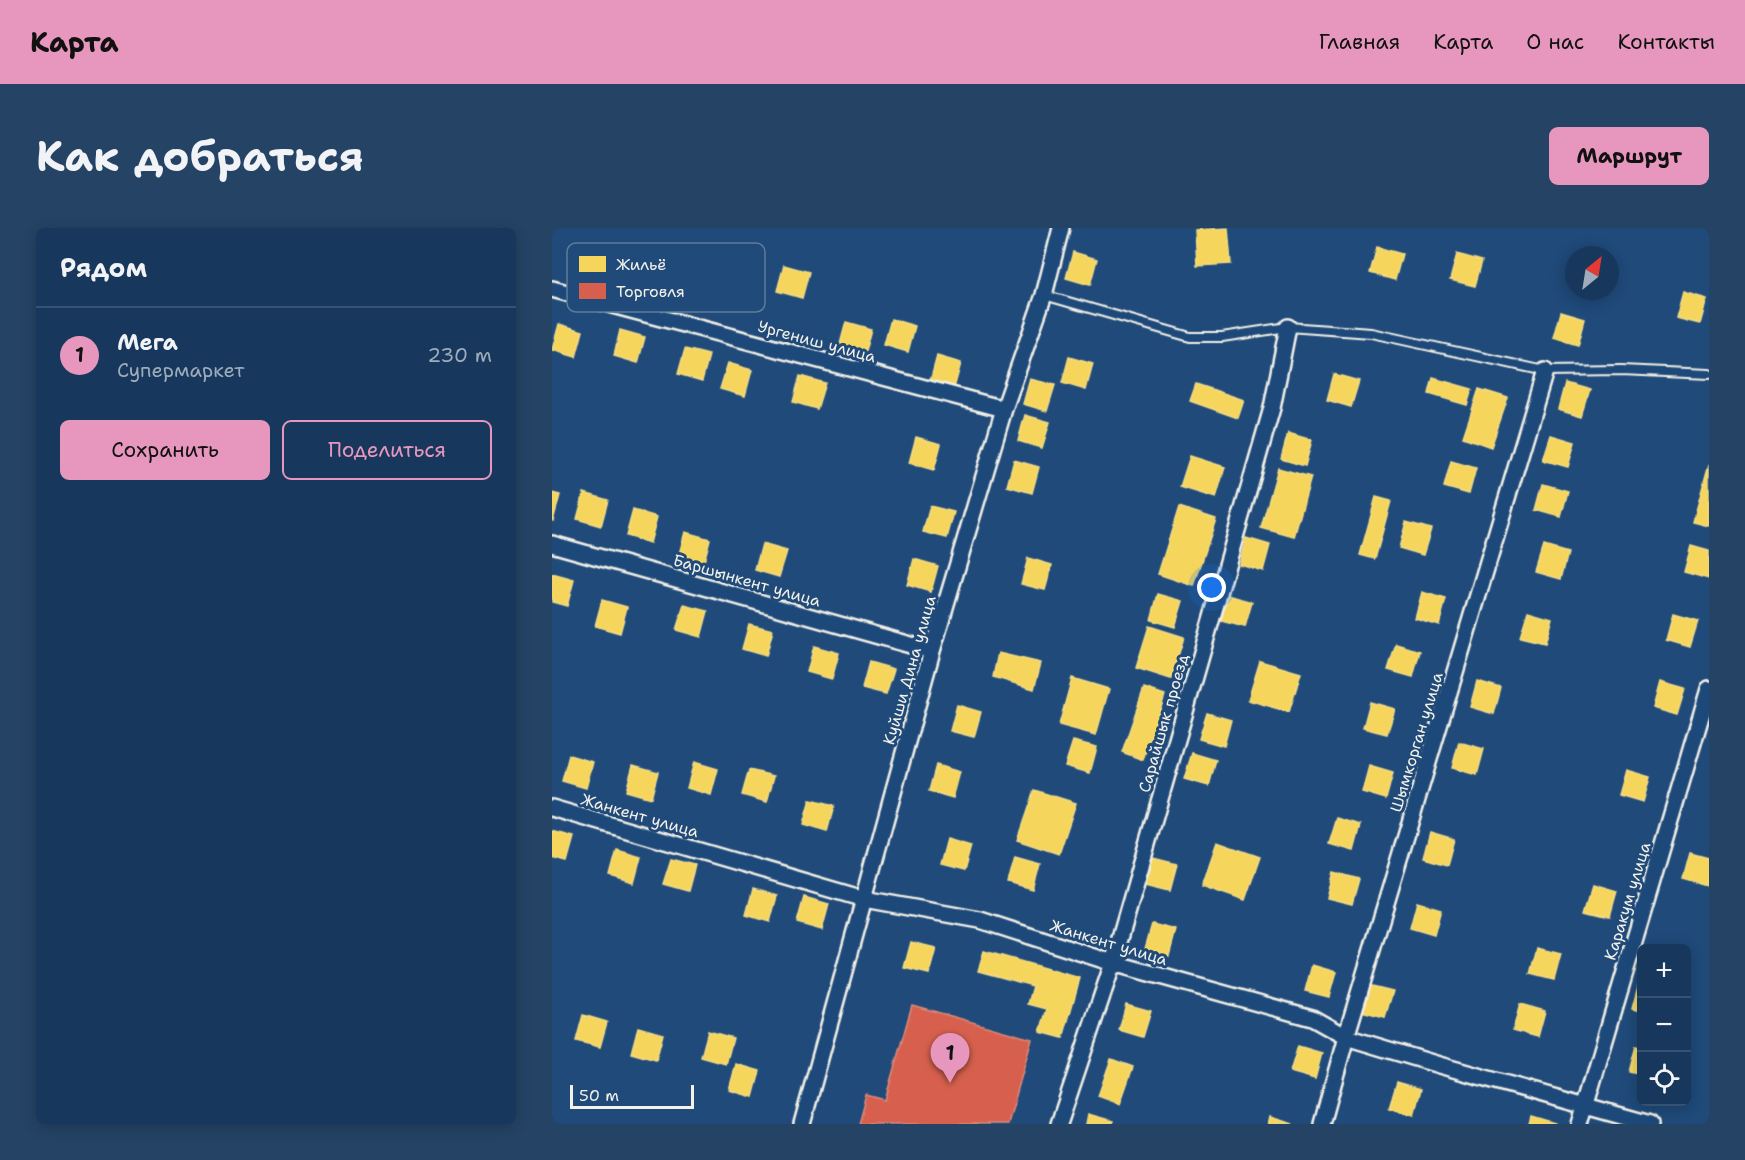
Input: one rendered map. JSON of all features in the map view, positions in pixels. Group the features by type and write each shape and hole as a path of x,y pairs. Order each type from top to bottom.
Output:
{"street":[{"name":"Куйши Дина улица","path":"802,1124 933,651 1004,409 1044,295 1061,228"},
{"name":"Ургениш улица","path":"552,289 567,293"},
{"name":"Ургениш улица","path":"639,312 1004,409"},
{"name":"Сарайшык проезд","path":"1059,1124 1113,963 1272,408 1288,327"},
{"name":"Шымкорган улица","path":"1322,1124 1545,371"},
{"name":"Баршынкент улица","path":"552,544 933,651"},
{"name":"Каракум улица","path":"1580,1124 1709,689"},
{"name":"Жанкент улица","path":"552,808 864,899 980,920 1113,963 1312,1018 1346,1037 1650,1124"}],"lane":[{"path":"1044,295 1190,337 1222,337 1288,327 1371,333 1545,371 1621,370 1709,374"}],"building: Жильё":[{"path":"1228,228 1231,264 1197,266 1195,230"},
{"path":"1377,247 1402,254 1395,280 1370,273"},
{"path":"1073,252 1097,259 1090,285 1066,278"},
{"path":"1457,254 1482,261 1475,286 1450,280"},
{"path":"784,265 809,272 802,298 777,291"},
{"path":"1683,292 1707,299 1700,324 1676,318"},
{"path":"1561,312 1585,319 1578,345 1554,338"},
{"path":"891,319 915,326 908,352 884,345"},
{"path":"846,322 871,329 864,355 839,348"},
{"path":"559,324 583,331 576,357 552,350"},
{"path":"620,330 645,337 638,363 614,356"},
{"path":"685,349 709,355 702,381 678,374"},
{"path":"937,356 961,363 954,388 930,382"},
{"path":"1069,357 1093,364 1086,390 1062,383"},
{"path":"728,363 752,370 745,396 720,389"},
{"path":"1334,374 1359,381 1351,407 1327,400"},
{"path":"800,376 825,383 817,409 793,402"},
{"path":"1433,378 1472,389 1467,405 1429,394"},
{"path":"1030,379 1055,385 1047,411 1023,404"},
{"path":"1565,383 1590,390 1582,416 1558,409"},
{"path":"1196,384 1244,400 1238,418 1190,401"},
{"path":"1479,389 1508,398 1491,447 1463,437"},
{"path":"1025,415 1050,422 1042,448 1018,441"},
{"path":"1288,433 1312,440 1305,466 1281,459"},
{"path":"1551,435 1575,442 1568,467 1543,460"},
{"path":"916,437 941,444 934,470 909,463"},
{"path":"1190,456 1225,467 1216,498 1180,487"},
{"path":"1014,460 1039,467 1032,493 1007,486"},
{"path":"1451,461 1476,468 1469,494 1444,487"},
{"path":"1709,464 1709,526 1693,522"},
{"path":"1278,468 1311,477 1294,537 1261,528"},
{"path":"1543,484 1568,491 1561,517 1536,510"},
{"path":"552,493 560,495 553,521 552,520"},
{"path":"584,493 608,500 601,526 577,519"},
{"path":"1376,497 1391,501 1375,559 1360,555"},
{"path":"930,506 954,512 947,538 923,532"},
{"path":"1179,507 1216,519 1194,586 1158,574"},
{"path":"633,510 657,517 650,543 626,536"},
{"path":"1406,522 1431,529 1423,555 1399,548"},
{"path":"685,532 710,539 703,565 678,558"},
{"path":"1246,538 1270,545 1263,571 1239,564"},
{"path":"762,544 787,551 779,577 755,570"},
{"path":"1544,546 1568,553 1561,579 1536,572"},
{"path":"1691,546 1709,551 1709,579 1684,572"},
{"path":"1028,558 1052,565 1045,590 1021,584"},
{"path":"914,559 938,566 931,592 907,585"},
{"path":"552,574 574,580 567,606 552,602"},
{"path":"1422,592 1446,599 1439,625 1415,618"},
{"path":"1158,594 1183,601 1175,627 1151,620"},
{"path":"1228,595 1252,602 1245,627 1221,621"},
{"path":"602,600 627,607 620,633 595,626"},
{"path":"684,605 708,611 701,637 676,630"},
{"path":"1528,611 1552,618 1545,643 1520,637"},
{"path":"1673,614 1698,621 1690,647 1666,640"},
{"path":"749,624 773,630 766,656 742,649"},
{"path":"1149,626 1184,637 1171,679 1136,668"},
{"path":"1396,644 1420,651 1413,677 1388,670"},
{"path":"814,646 839,653 832,679 807,672"},
{"path":"998,653 1041,663 1034,689 993,677"},
{"path":"1260,661 1301,673 1289,712 1248,700"},
{"path":"869,662 894,669 886,694 862,688"},
{"path":"1072,678 1109,689 1096,735 1059,725"},
{"path":"1477,681 1501,688 1494,714 1470,707"},
{"path":"1660,682 1685,689 1677,715 1653,708"},
{"path":"1144,688 1165,695 1158,717 1168,720 1161,741 1150,737 1143,760 1122,752"},
{"path":"1370,702 1395,709 1387,734 1363,728"},
{"path":"957,705 981,712 974,737 950,731"},
{"path":"1207,713 1231,720 1224,746 1199,739"},
{"path":"1073,741 1097,747 1090,773 1065,766"},
{"path":"1459,742 1484,749 1477,775 1452,768"},
{"path":"1192,753 1216,760 1209,786 1184,779"},
{"path":"569,755 593,762 586,788 562,781"},
{"path":"694,762 718,769 711,795 687,788"},
{"path":"633,765 658,772 651,798 626,791"},
{"path":"936,765 960,772 953,798 929,791"},
{"path":"1369,766 1393,773 1386,799 1362,792"},
{"path":"749,770 774,776 767,802 742,795"},
{"path":"1626,770 1650,777 1643,802 1619,795"},
{"path":"1034,790 1076,803 1059,854 1017,840"},
{"path":"810,800 834,806 827,832 803,825"},
{"path":"1337,818 1361,825 1354,851 1329,844"},
{"path":"552,831 574,837 567,862 552,858"},
{"path":"1430,832 1454,839 1447,865 1423,858"},
{"path":"947,839 971,846 964,871 940,865"},
{"path":"1217,842 1260,857 1245,900 1202,885"},
{"path":"617,850 641,857 634,883 610,876"},
{"path":"1690,853 1709,858 1708,886 1683,879"},
{"path":"1015,857 1040,864 1033,890 1008,883"},
{"path":"1153,858 1177,864 1170,890 1145,884"},
{"path":"671,859 695,865 688,891 663,884"},
{"path":"1334,872 1359,879 1352,904 1327,898"},
{"path":"1593,884 1617,891 1610,916 1585,910"},
{"path":"753,889 777,896 770,922 746,915"},
{"path":"804,897 829,904 822,930 797,923"},
{"path":"1417,902 1441,909 1434,935 1410,928"},
{"path":"1152,924 1176,930 1169,956 1145,949"},
{"path":"911,942 936,948 929,974 904,968"},
{"path":"1537,948 1561,954 1554,980 1530,974"},
{"path":"984,951 1080,978 1063,1038 1040,1032 1047,1009 1028,1004 1033,986 978,971"},
{"path":"1312,965 1336,972 1329,997 1305,991"},
{"path":"1368,985 1393,991 1385,1017 1361,1011"},
{"path":"1637,990 1637,1010 1632,1009"},
{"path":"1126,1004 1151,1011 1143,1037 1119,1030"},
{"path":"1520,1004 1545,1011 1538,1037 1513,1030"},
{"path":"583,1015 607,1022 600,1047 576,1041"},
{"path":"638,1027 663,1034 656,1060 631,1053"},
{"path":"708,1031 733,1038 726,1064 701,1057"},
{"path":"1298,1046 1322,1053 1315,1079 1290,1072"},
{"path":"1636,1046 1637,1074 1629,1072"},
{"path":"1111,1059 1133,1067 1120,1104 1098,1096"},
{"path":"736,1064 760,1071 753,1097 729,1090"},
{"path":"1397,1082 1421,1089 1414,1115 1389,1108"},
{"path":"1088,1114 1113,1121 1112,1124 1086,1124"},
{"path":"1531,1116 1555,1123 1555,1124 1529,1124"},
{"path":"1270,1117 1293,1124 1268,1124"}],"building: Торговля":[{"path":"912,1005 1032,1039 1008,1124 858,1124 866,1095 885,1100"}],"place":[{"name":"Мега","path":"950,1083"}]}
